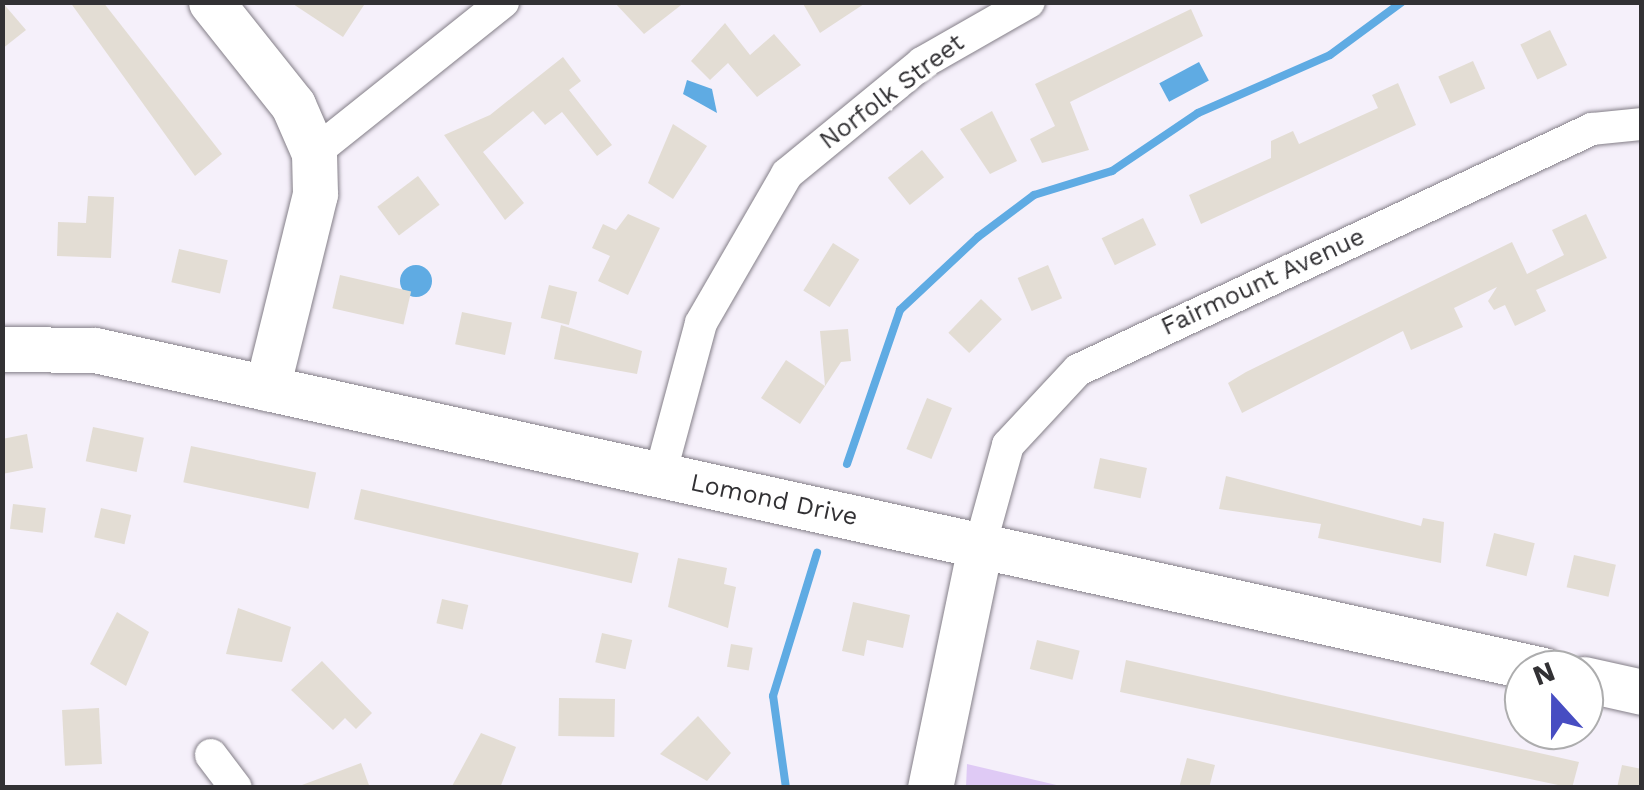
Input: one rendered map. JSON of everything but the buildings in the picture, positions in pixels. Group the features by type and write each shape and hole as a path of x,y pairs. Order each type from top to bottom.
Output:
{"main road":[{"path":"211,2 293,105 314,153 315,194 266,388"},
{"name":"Lomond Drive","path":"2,349 94,350 1504,661"},
{"path":"930,788 980,546"},
{"path":"1604,683 1642,692"}],"street":[{"path":"314,153 503,2"},
{"name":"Norfolk Street","path":"660,475 701,322 787,174 922,64 1029,2"},
{"name":"Fairmount Avenue","path":"980,546 1008,445 1078,370 1592,129 1642,124"},
{"path":"211,754 236,788"}],"shaded area":[{"path":"967,764 1065,787 966,787"}],"water":[{"path":"1199,62 1209,81 1169,102 1159,83"},
{"path":"687,80 712,89 717,113 683,94"},
{"path":"416,265 427,270 432,281 427,292 416,297 405,292 400,281 405,270"}],"waterway":[{"path":"847,464 900,310 978,237 1034,195 1112,171 1198,113 1330,55 1402,2"},
{"path":"786,788 773,696 817,553"}]}
